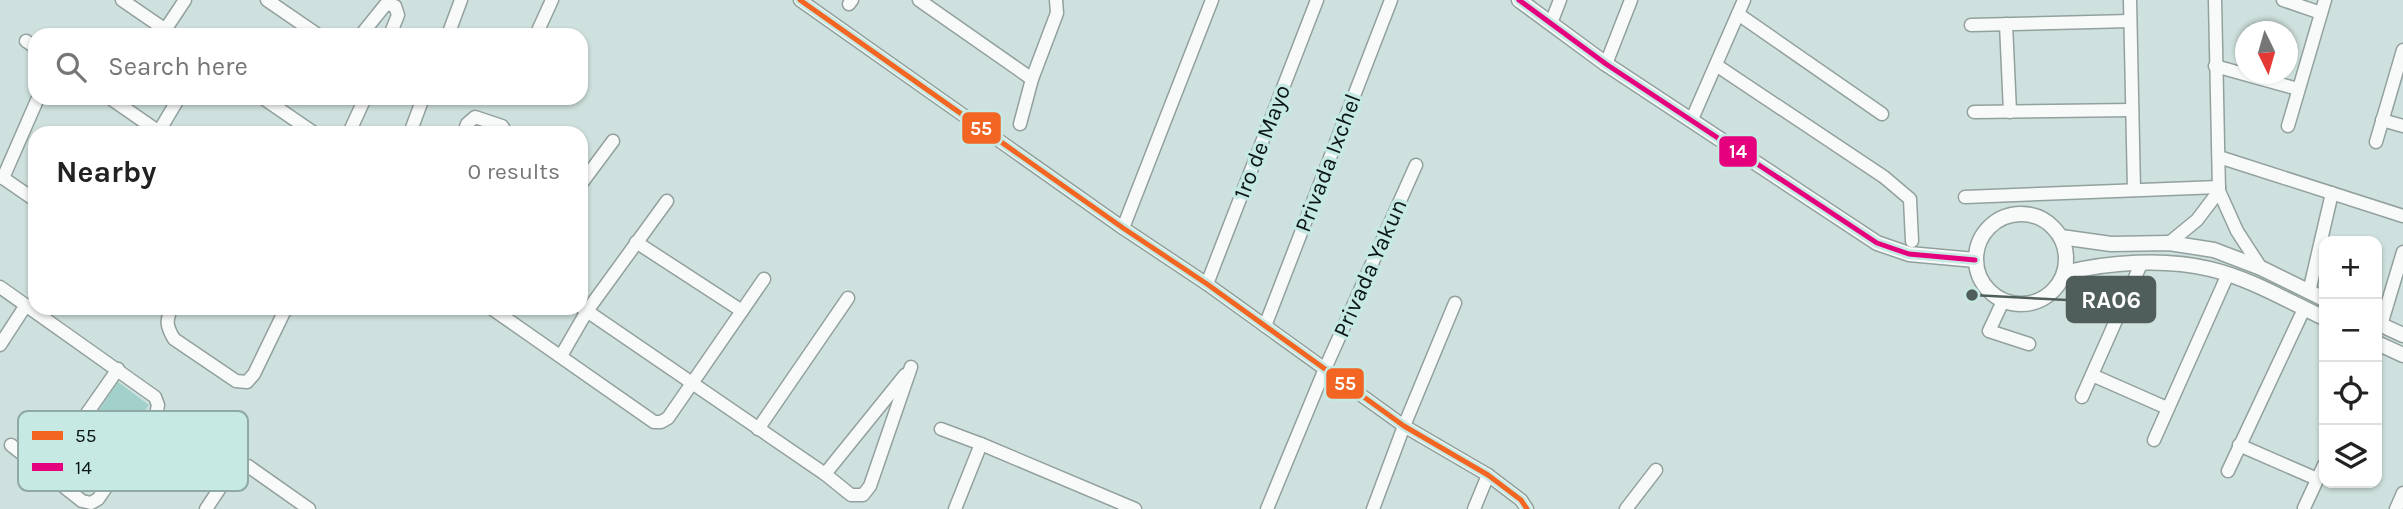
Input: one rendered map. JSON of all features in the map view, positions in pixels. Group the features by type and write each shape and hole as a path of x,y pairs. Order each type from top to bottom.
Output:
{"street":[{"path":"122,0 163,28"},
{"path":"171,28 185,0"},
{"path":"267,0 285,5 310,28"},
{"path":"451,28 461,0"},
{"path":"539,28 552,0"},
{"path":"800,0 1123,228 1207,284 1324,371 1404,426 1488,475 1521,500 1527,509"},
{"path":"919,0 1032,79"},
{"path":"1020,124 1032,79 1057,13 1056,0"},
{"path":"1123,228 1212,0"},
{"name":"1ro de Mayo","path":"1207,284 1317,0"},
{"name":"Privada Ixchel","path":"1265,326 1391,0"},
{"path":"1519,0 1606,64 1877,243 1892,250 1928,258 1975,260"},
{"path":"1606,64 1631,0"},
{"path":"1692,119 1744,0"},
{"path":"2130,0 2134,190"},
{"path":"2214,0 2219,189 2237,231 2261,268"},
{"path":"2283,0 2323,6 2288,126"},
{"path":"1551,23 1559,3"},
{"path":"367,28 386,4 395,6 398,15 393,28"},
{"path":"1738,14 1882,114"},
{"path":"1971,25 2130,21"},
{"path":"2006,24 2010,112"},
{"path":"2376,142 2403,50"},
{"path":"1716,65 1884,177 1910,198 1912,241"},
{"path":"2215,65 2298,89"},
{"path":"28,195 1,177 35,105"},
{"path":"120,105 150,126"},
{"path":"162,126 175,105"},
{"path":"273,105 304,126"},
{"path":"352,126 362,105"},
{"path":"413,126 420,105"},
{"path":"1974,112 2132,110"},
{"path":"466,126 475,117 502,126"},
{"path":"2382,120 2403,126"},
{"path":"588,175 613,141"},
{"path":"2219,157 2403,216"},
{"name":"Privada Yakun","path":"1267,509 1324,371 1416,165"},
{"path":"1965,197 2219,189"},
{"path":"2169,243 2197,220 2219,189"},
{"path":"2309,292 2332,193"},
{"path":"588,304 667,201"},
{"path":"2029,214 2053,226 2061,237 2065,248 2064,273 2057,286 2046,296 2033,303 2018,304 2003,301 1983,285 1977,273 1977,247 1991,224 2002,217 2029,214"},
{"path":"2061,237 2111,244 2169,243 2214,250 2261,268 2319,297"},
{"path":"636,242 742,311"},
{"path":"2382,315 2403,252"},
{"path":"2064,273 2141,264 2181,264 2228,274 2319,316"},
{"path":"2082,397 2141,264"},
{"path":"2154,440 2228,274"},
{"path":"2268,292 2276,276"},
{"path":"501,315 654,422 662,422 668,418 764,279"},
{"path":"0,287 26,305 0,345"},
{"path":"758,429 848,298"},
{"path":"2003,301 1989,331 2029,344"},
{"path":"1373,509 1455,303"},
{"path":"2228,471 2304,309"},
{"path":"588,312 825,474 851,495 863,495 870,486 912,367 825,474"},
{"path":"50,315 155,397 157,411"},
{"path":"168,315 168,329 174,339 236,381 247,382 254,374 283,315"},
{"path":"561,356 581,315"},
{"path":"2382,325 2403,335"},
{"path":"2382,348 2403,355"},
{"path":"89,411 118,369"},
{"path":"2092,375 2167,408"},
{"path":"941,429 1135,509"},
{"path":"955,509 981,444"},
{"path":"10,445 18,451"},
{"path":"2239,445 2317,479"},
{"path":"248,466 309,509"},
{"path":"1626,509 1656,470"},
{"path":"1474,509 1488,475"},
{"path":"2304,508 2319,475"},
{"path":"70,491 82,501 91,502 98,499 104,491"},
{"path":"206,509 218,491"},
{"path":"2396,509 2403,493"}],"shaded area":[{"path":"118,382 149,405 145,411 98,411"}],"transit line":[{"name":"55","path":"800,0 1123,228 1207,284 1404,426 1488,475 1521,500 1527,509"},
{"name":"14","path":"1519,0 1606,64 1877,243 1909,254 1975,260"}],"place":[{"name":"RA06","path":"1972,295"}]}
